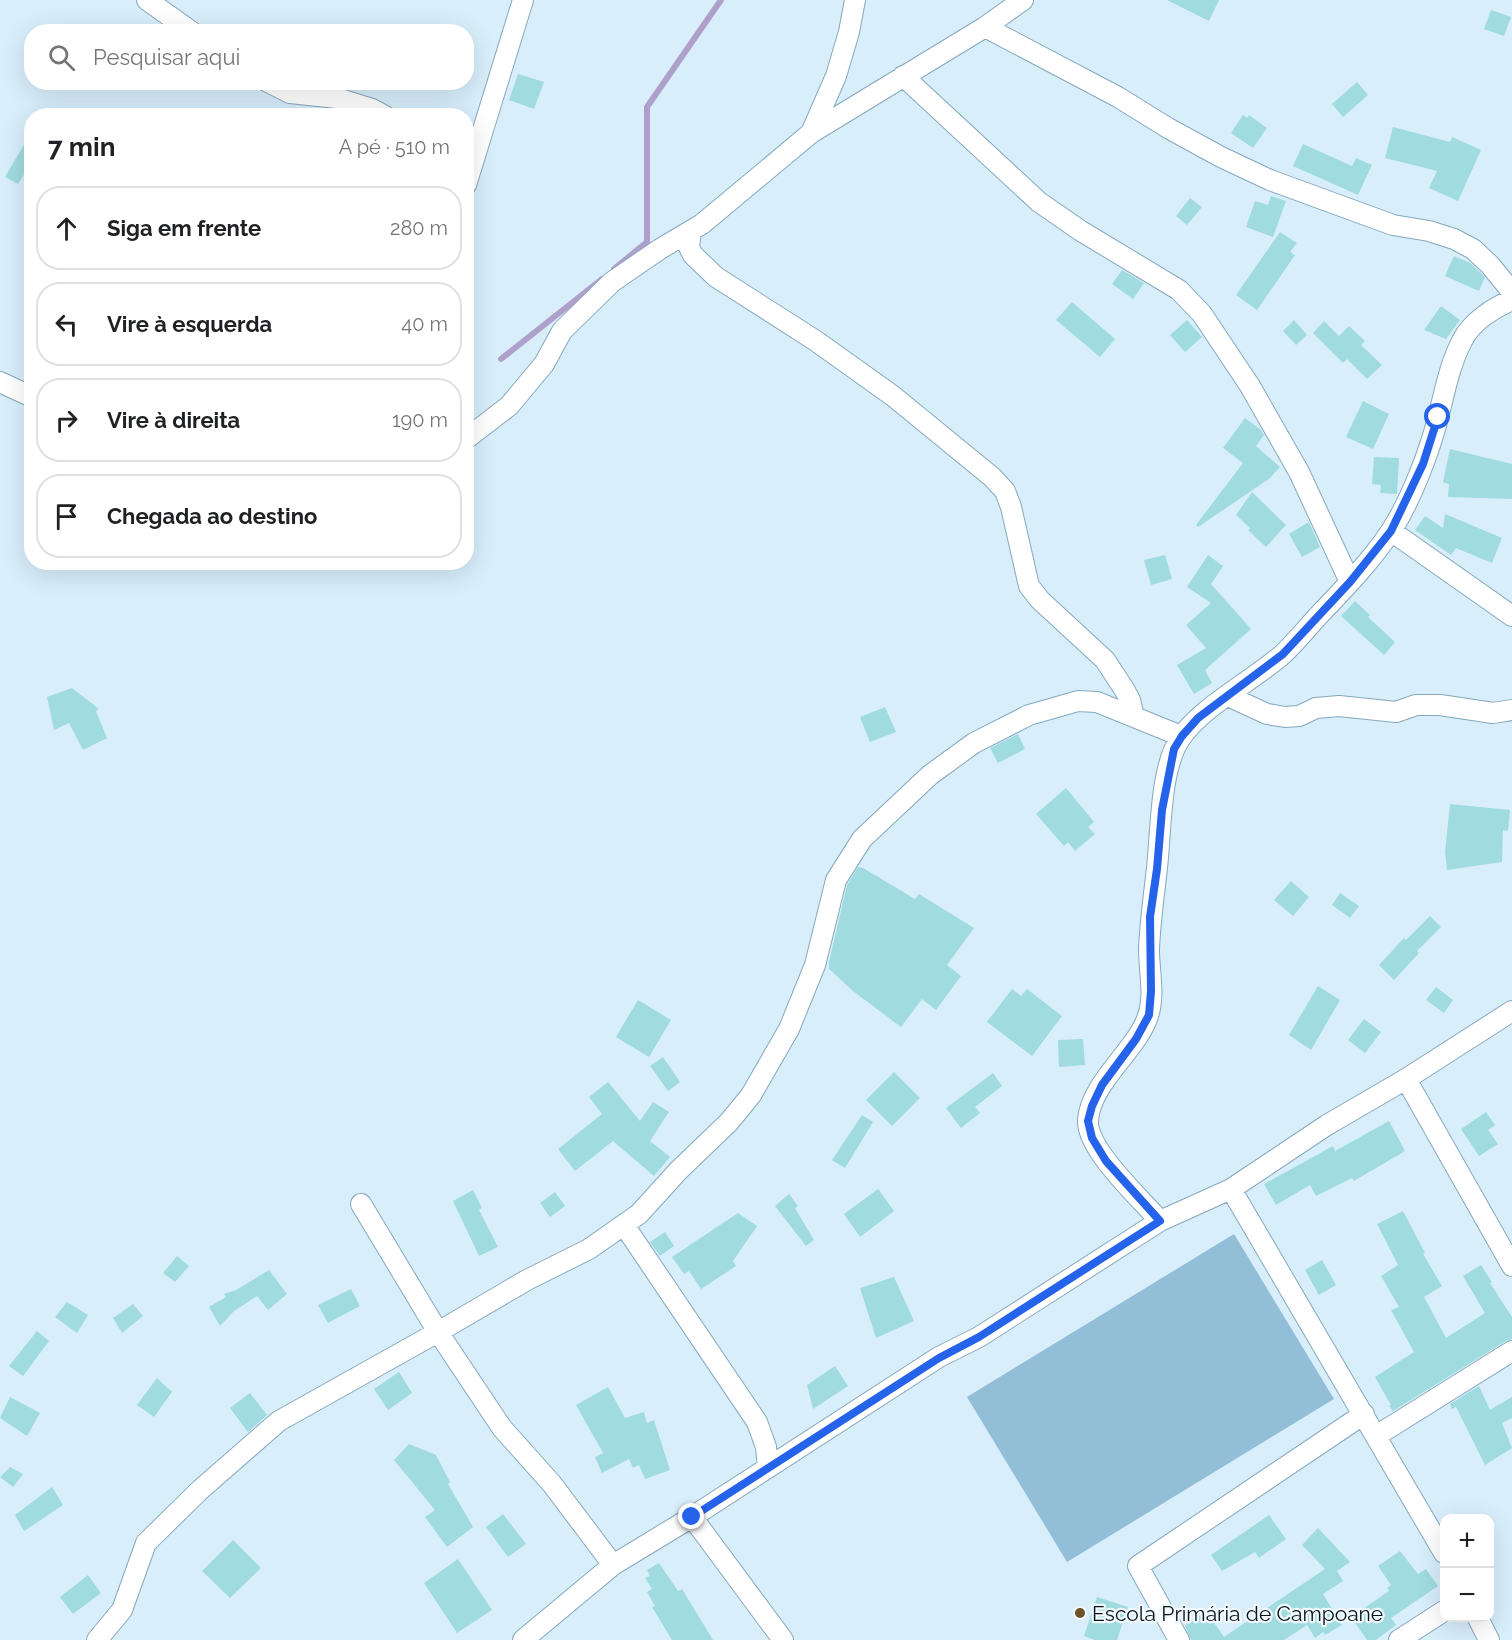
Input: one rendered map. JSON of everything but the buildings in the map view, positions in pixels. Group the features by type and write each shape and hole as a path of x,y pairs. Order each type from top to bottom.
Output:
{"street":[{"path":"147,0 181,24"},
{"path":"474,158 523,0"},
{"path":"811,133 836,76 849,32 855,0"},
{"path":"474,433 509,406 544,364 562,331 605,288 660,249 702,224 811,133 985,27 1023,0"},
{"path":"985,27 1118,97 1221,157 1270,180 1393,225 1429,231 1454,239 1473,249 1490,265 1512,292"},
{"path":"903,76 1040,202 1081,231 1179,290 1202,314 1250,386 1299,472 1350,582"},
{"path":"284,90 290,93 337,98 369,108"},
{"path":"692,231 689,248 693,255 716,277 816,341 893,396 992,477 1005,491 1011,507 1029,586 1040,600 1105,660 1124,688 1134,717"},
{"path":"1160,1221 1106,1161 1092,1138 1088,1121 1102,1085 1136,1039 1149,1015 1150,917 1162,810 1174,749 1198,718 1283,654 1350,582 1391,531 1423,464 1462,339 1481,319 1502,304 1512,300"},
{"path":"0,382 24,394"},
{"path":"1391,531 1512,616"},
{"path":"1228,696 1267,714 1285,717 1299,716 1316,708 1339,706 1396,712 1416,705 1440,705 1493,713 1512,710"},
{"path":"97,1640 122,1610 146,1543 200,1490 279,1420 527,1280 589,1249 639,1214 678,1170 729,1122 751,1095 789,1029 815,965 836,880 862,839 930,775 974,743 1029,715 1078,701 1097,702 1182,736"},
{"path":"523,1640 613,1565 692,1517 939,1358 979,1337 1160,1221 1231,1189 1327,1125 1406,1079 1512,1011"},
{"path":"1406,1079 1512,1266"},
{"path":"1231,1189 1440,1546"},
{"path":"361,1204 438,1332 502,1428 552,1484 613,1565"},
{"path":"624,1225 757,1422 766,1447 768,1468"},
{"path":"1376,1436 1512,1351"},
{"path":"1179,1640 1138,1566 1364,1414"},
{"path":"692,1517 783,1640"},
{"path":"1399,1640 1440,1614"},
{"path":"1481,1622 1490,1640"}],"shaded area":[{"path":"1234,1234 1334,1399 1067,1562 967,1397"}],"waterway":[{"path":"614,269 647,242 647,107 721,0"},
{"path":"501,359 602,279"}],"place":[{"name":"Escola Primária de Campoane","path":"1080,1613"}],"route":[{"path":"692,1517 939,1358 979,1337 1160,1221 1106,1161 1092,1138 1088,1121 1102,1085 1136,1039 1149,1015 1150,917 1162,810 1174,749 1198,718 1283,654 1350,582 1391,531 1423,464 1438,417"}]}
